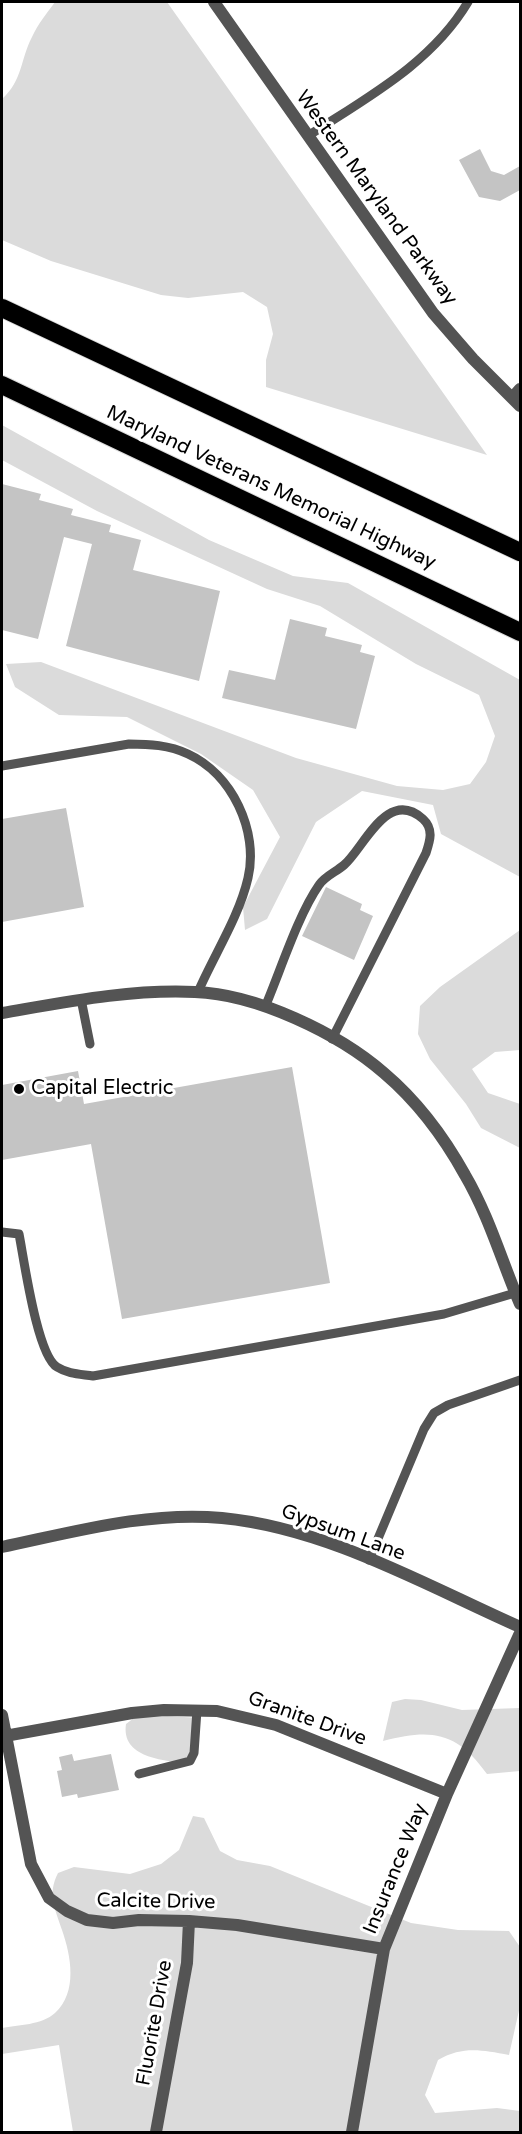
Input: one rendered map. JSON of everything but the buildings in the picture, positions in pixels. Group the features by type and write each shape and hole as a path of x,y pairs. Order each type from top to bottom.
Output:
{"highway":[{"path":"2,308 520,552"},
{"name":"Maryland Veterans Memorial Highway","path":"2,385 520,632"}],"street":[{"name":"Western Maryland Parkway","path":"214,2 433,313 472,359 518,398"},
{"path":"2,1013 81,999 150,991 198,992 265,1007 332,1039 383,1072 415,1103 444,1140 467,1177 518,1298"},
{"name":"Gypsum Lane","path":"2,1547 128,1521 220,1518 278,1528 369,1560 520,1627"},
{"name":"Insurance Way","path":"352,2133 384,1949 447,1794 520,1634"},
{"name":"Granite Drive","path":"3,1736 132,1713 197,1710 239,1714 276,1725 447,1794"},
{"name":"Calcite Drive","path":"2,1715 3,1736 31,1864 49,1898 67,1911 87,1920 113,1923 139,1920 237,1924 384,1949"},
{"name":"Fluorite Drive","path":"156,2133 187,1963 189,1921"}],"lane":[{"path":"308,136 418,62 442,38 468,2"},
{"path":"2,766 129,744 148,744 168,747 189,754 209,768 227,786 240,807 247,830 251,851 248,878 198,992"},
{"path":"265,1007 321,883 344,865 377,822 387,814 409,812 419,815 427,822 430,830 426,853 332,1039"},
{"path":"81,999 90,1044"},
{"path":"2,1232 20,1234 40,1338 54,1366 71,1374 93,1376 444,1314 518,1298"},
{"path":"369,1560 424,1429 434,1413 448,1405 520,1380"},
{"path":"139,1774 190,1761 197,1710"}],"shaded area":[{"path":"55,2 167,2 487,455 266,387 266,360 273,334 267,307 243,292 188,298 161,295 51,261 2,240 2,99 18,77 34,32"},
{"path":"2,425 209,540 293,576 348,583 520,680 520,877 441,834 433,805 362,791 316,822 267,919 245,930 243,907 280,837 253,790 201,754 127,717 59,715 15,687 6,664 41,662 296,758 397,786 443,790 470,784 486,762 495,736 479,695 416,664 320,606 267,589 97,511 2,460"},
{"path":"520,930 520,1050 495,1052 472,1069 488,1093 520,1104 520,1148 481,1128 466,1104 430,1059 418,1034 420,1006 440,987"},
{"path":"405,1699 421,1700 462,1710 520,1708 520,1771 487,1774 465,1749 442,1737 416,1735 383,1741 392,1702"},
{"path":"151,1715 200,1718 188,1764 156,1759 137,1751 130,1744 126,1735 126,1724 134,1718"},
{"path":"193,1816 204,1818 220,1851 237,1860 270,1866 411,1923 458,1930 509,1931 520,1947 520,2006 509,2055 472,2050 438,2060 425,2095 435,2113 497,2108 520,2111 520,2132 73,2132 59,2045 2,2054 2,2028 37,2022 50,2017 67,1995 70,1984 70,1962 53,1902 53,1888 58,1873 74,1867 130,1874 161,1864 179,1850"}],"place":[{"name":"Capital Electric","path":"19,1089"}]}
